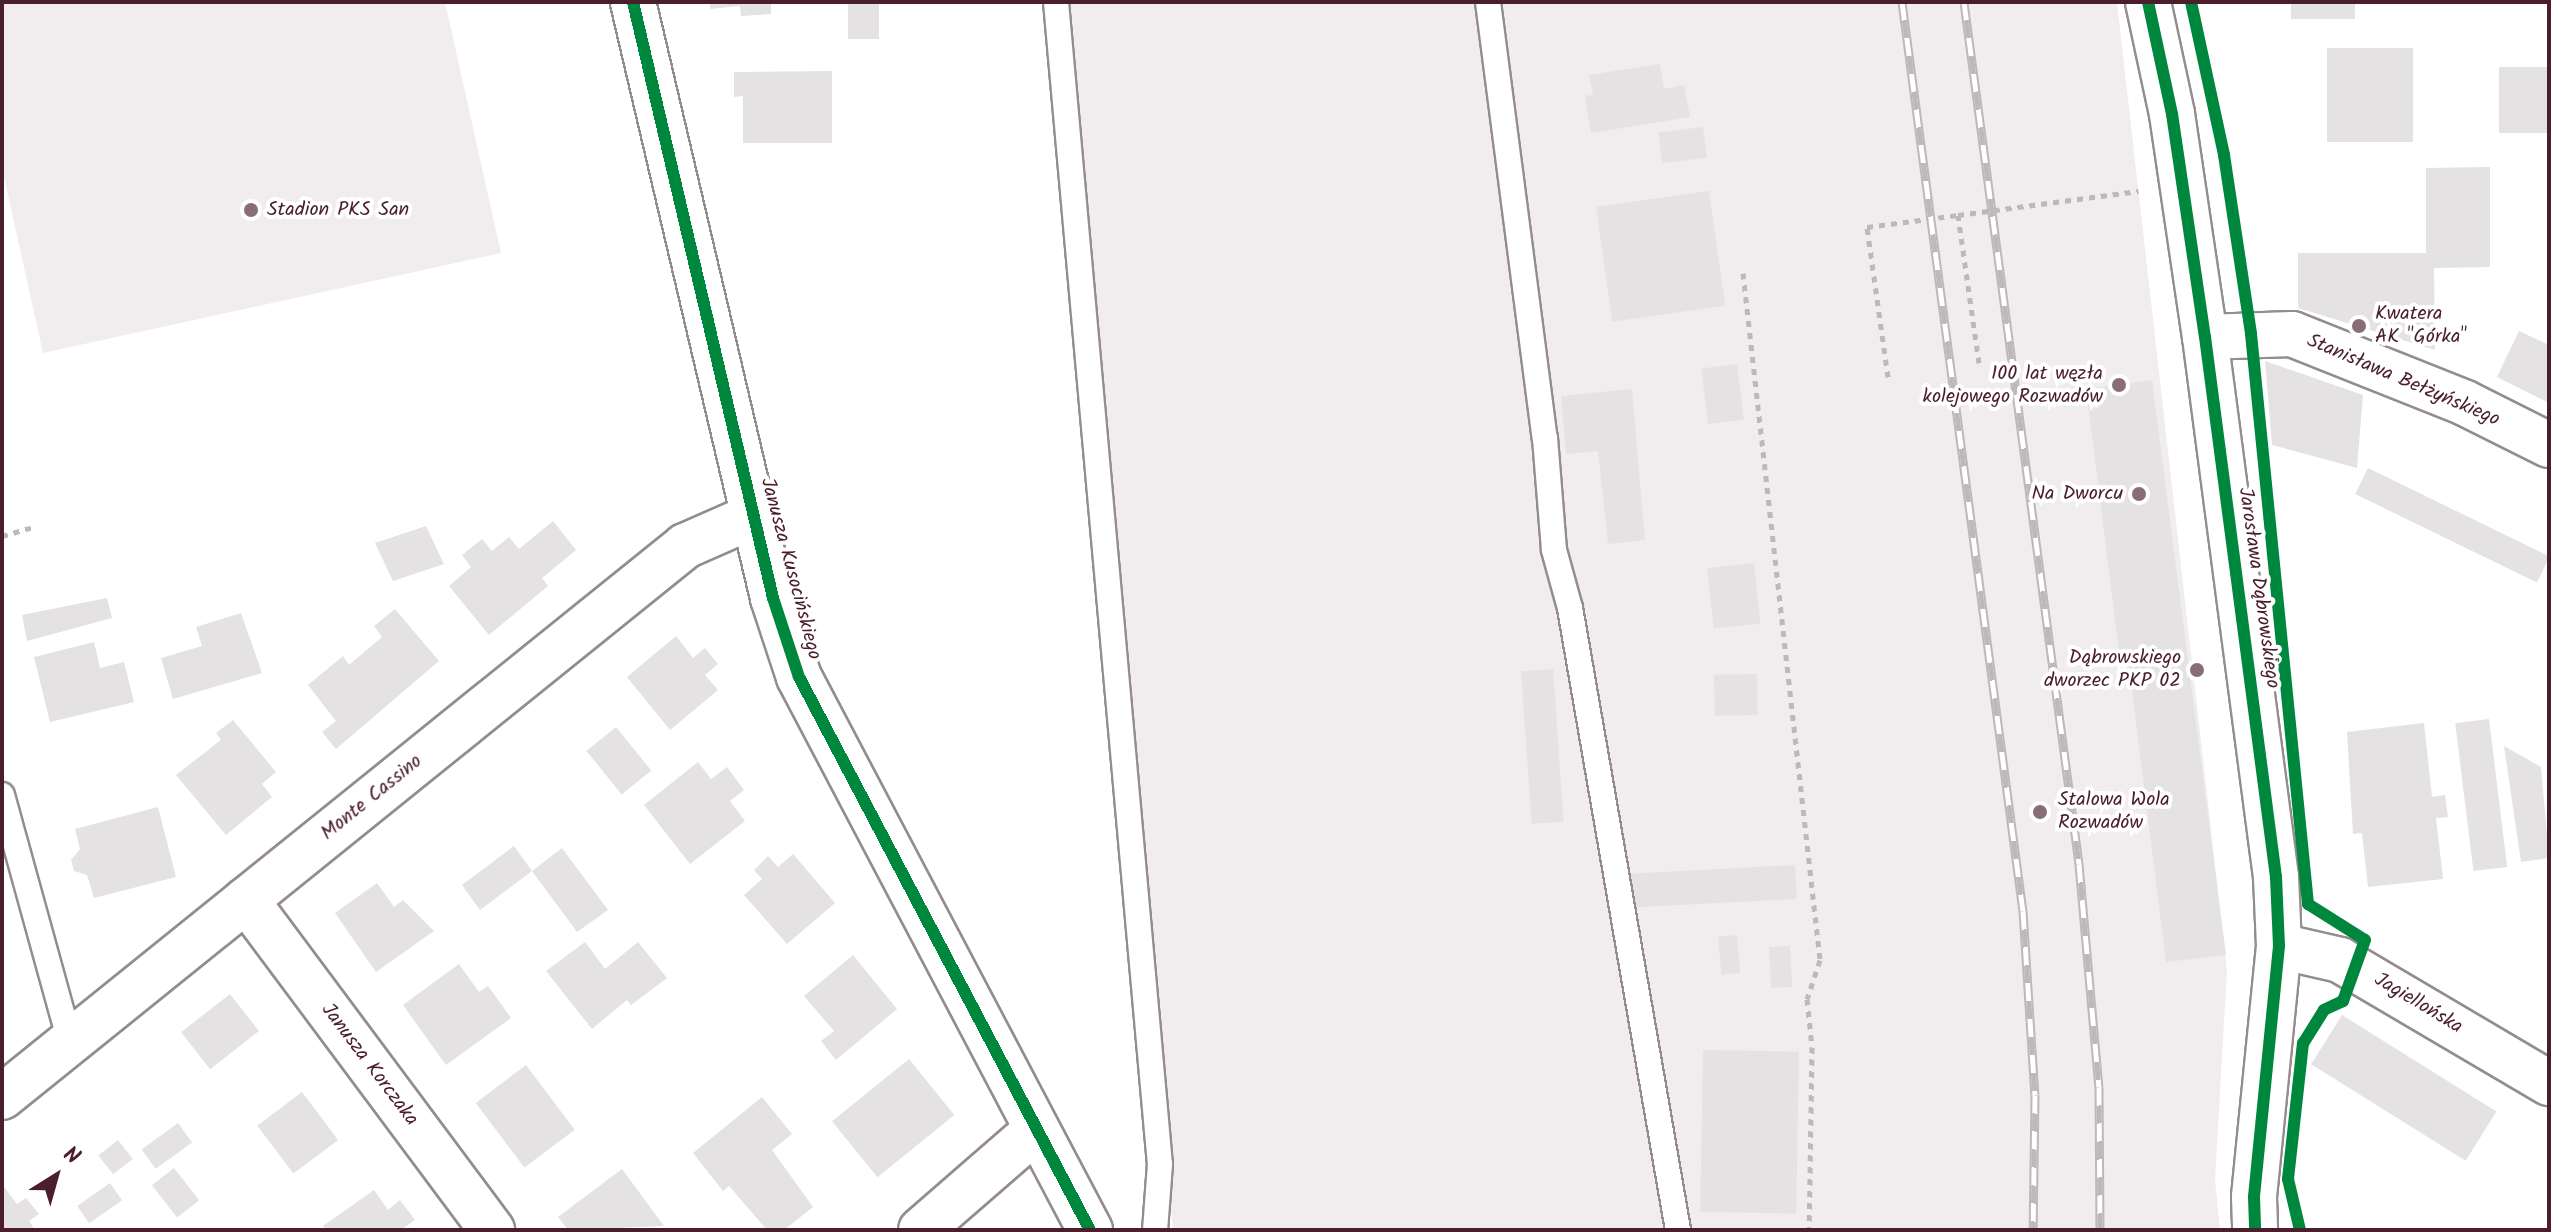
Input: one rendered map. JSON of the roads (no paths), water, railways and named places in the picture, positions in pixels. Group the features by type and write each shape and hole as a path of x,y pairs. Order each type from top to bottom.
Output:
{"street":[{"name":"Janusza Kusocińskiego","path":"633,2 753,516 799,677 1090,1230"},
{"name":"Jarosława Dąbrowskiego","path":"2148,2 2172,114 2205,337 2276,877 2279,946 2258,1153 2255,1230"},
{"name":"Stanisława Bełżyńskiego","path":"2205,337 2292,334 2465,403 2549,445"},
{"name":"Monte Cassino","path":"2,1097 685,546 753,516"},
{"name":"Janusza Korczaka","path":"246,900 492,1230"},
{"name":"Jagiellońska","path":"2279,946 2340,960 2549,1083"},
{"path":"921,1230 1036,1130"}],"lane":[{"path":"1056,2 1160,1164 1155,1230"},
{"path":"1488,2 1543,422 1554,550 1570,608 1678,1230"},
{"path":"2,795 70,1042"}],"railway":[{"path":"1902,2 2023,911 2035,1095 2033,1230"},
{"path":"1964,2 2079,864 2099,1087 2100,1230"}],"place":[{"name":"Stadion PKS San","path":"251,210"},
{"name":"Kwatera AK \"Górka\"","path":"2359,326"},
{"name":"100 lat węzła kolejowego Rozwadów","path":"2119,385"},
{"name":"Na Dworcu","path":"2139,494"},
{"name":"Dąbrowskiego dworzec PKP 02","path":"2197,670"},
{"name":"Stalowa Wola Rozwadów","path":"2040,812"}]}
